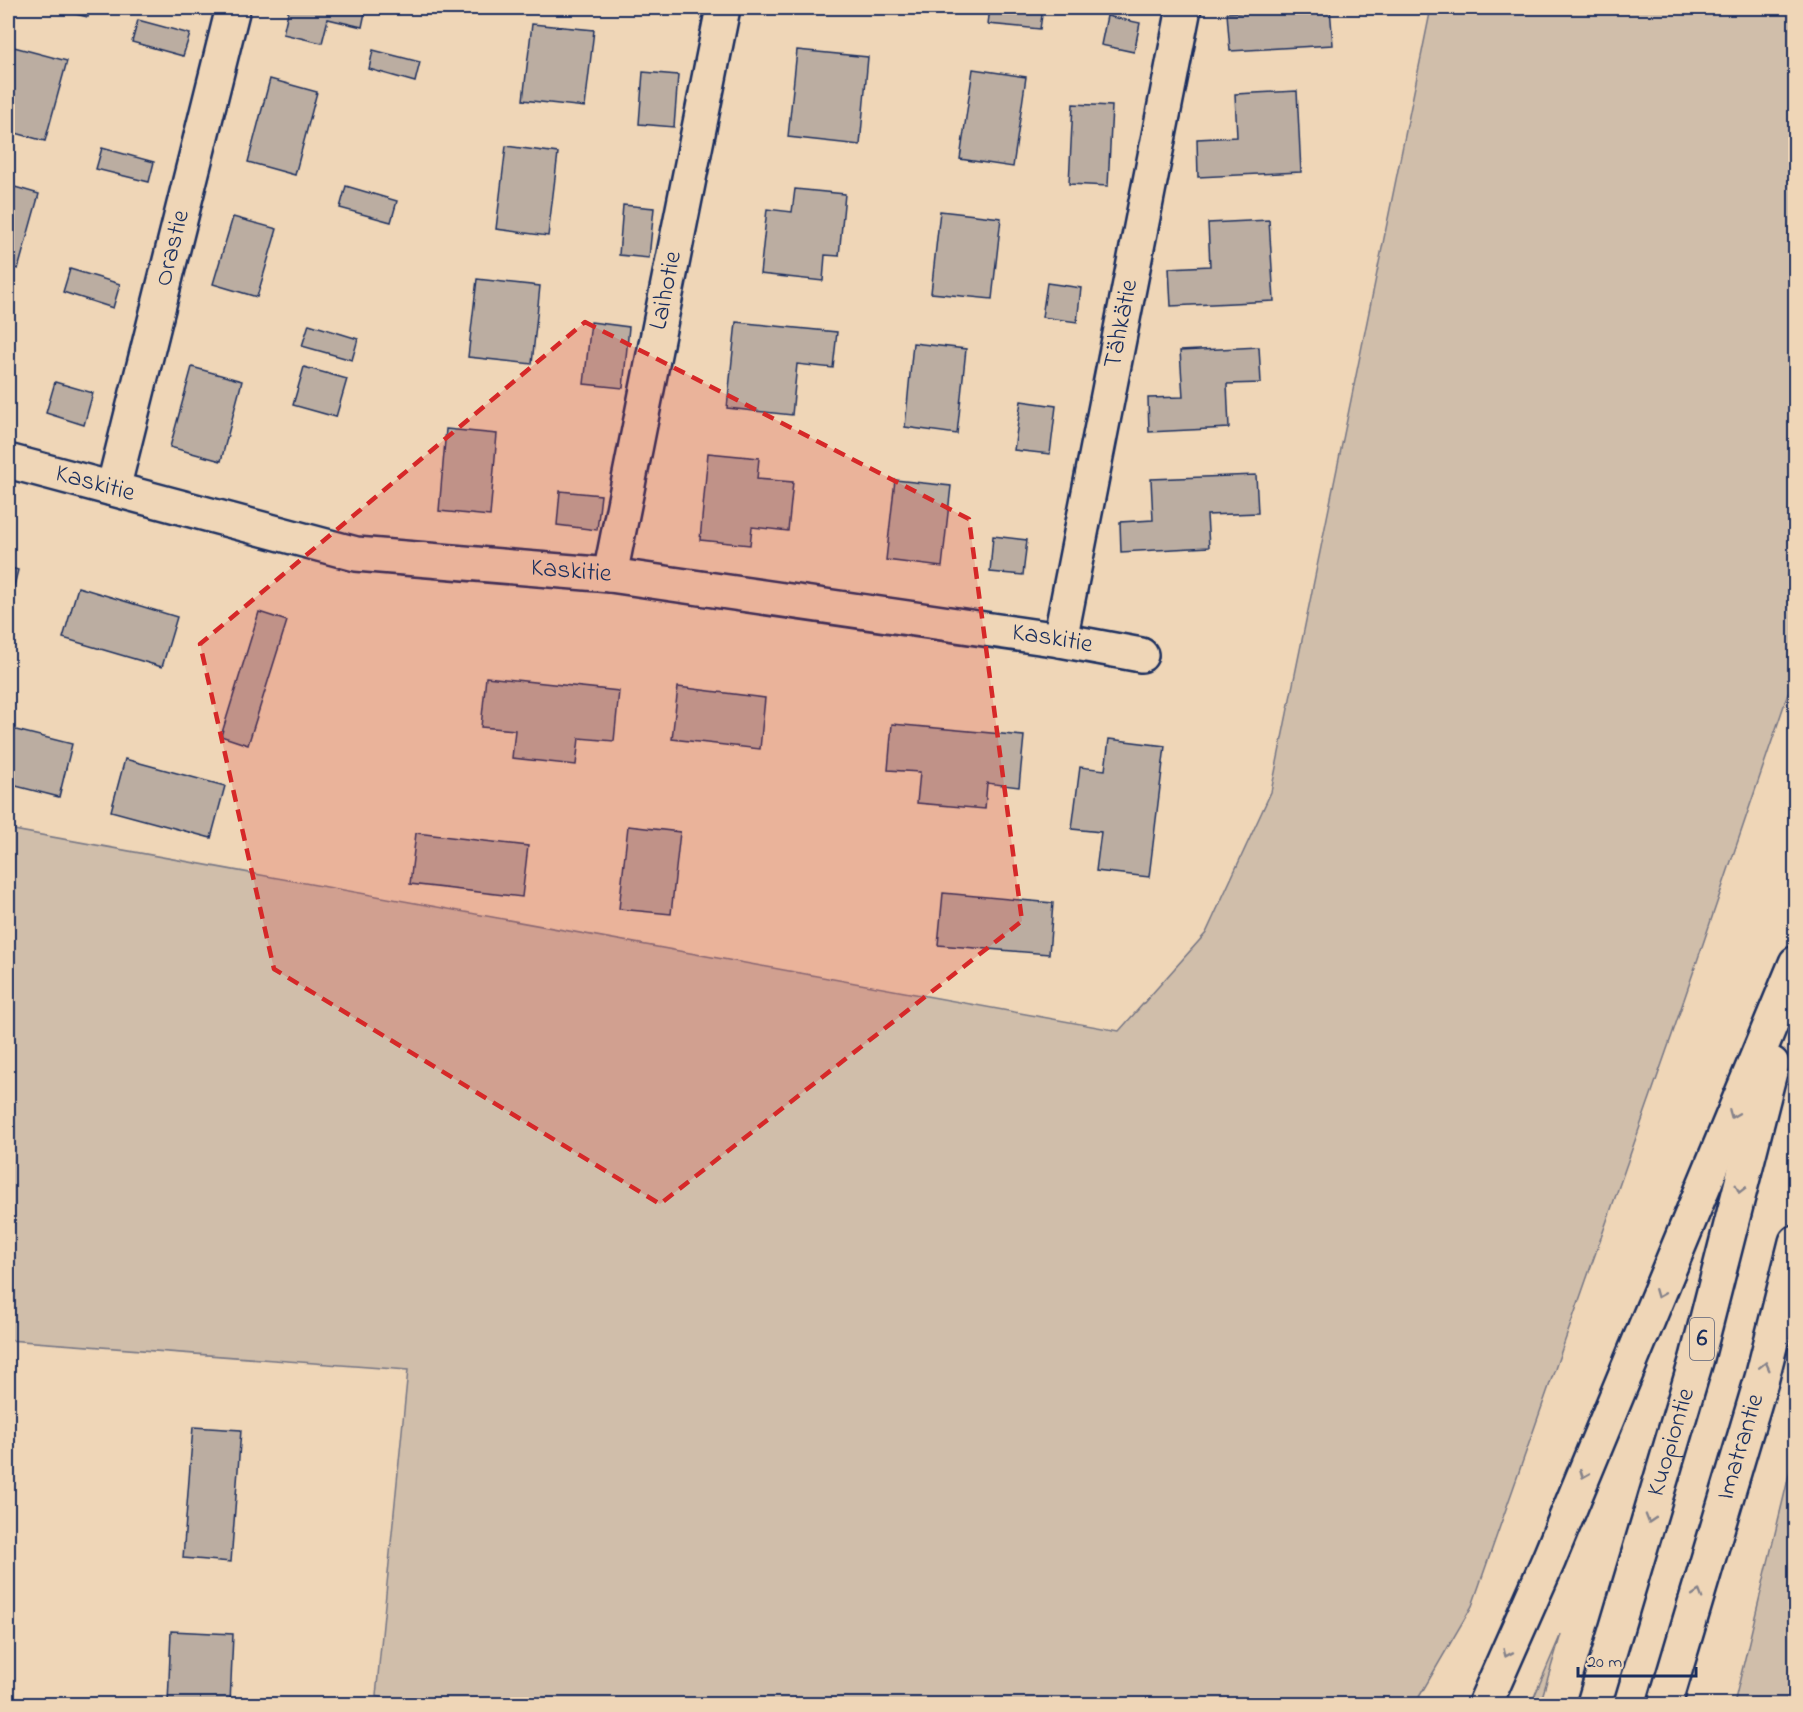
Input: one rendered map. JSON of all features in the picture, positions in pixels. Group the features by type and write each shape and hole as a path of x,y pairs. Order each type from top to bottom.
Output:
{"main road":[{"name":"Orastie","path":"113,489 233,8"},
{"name":"Laihotie","path":"610,575 723,8"},
{"name":"Tähkätie","path":"1060,639 1184,8"},
{"name":"Kaskitie","path":"8,461 356,554 610,575 1060,639 1141,655"},
{"path":"1485,1704 1554,1548 1796,963"},
{"name":"Kuopiontie","path":"1594,1704 1697,1358 1796,969"},
{"name":"Imatrantie","path":"1667,1704 1762,1378 1796,1242"}],"highlighted area":[{"path":"585,322 969,519 1022,921 660,1204 274,969 200,644"}],"shaded area":[{"path":"1431,8 1795,8 1795,673 1672,1035 1472,1606 1415,1704 402,1704 376,1696 408,1370 8,1340 8,829 1119,1031 1206,933 1271,792"},
{"path":"1795,1450 1795,1704 1734,1704"},
{"path":"1561,1634 1540,1704 1531,1704"}],"building":[{"path":"51,8 90,8 88,17"},
{"path":"289,8 366,8 362,27 328,19 322,43 283,34"},
{"path":"990,8 1043,8 1040,29 988,24"},
{"path":"1268,8 1330,8 1333,45 1230,51 1227,13 1269,11"},
{"path":"1107,16 1140,23 1134,52 1101,45"},
{"path":"138,20 190,34 183,56 132,42"},
{"path":"532,24 594,30 585,107 523,100"},
{"path":"14,47 67,61 45,141 8,131 8,73"},
{"path":"373,50 420,62 415,82 369,69"},
{"path":"797,50 868,57 860,145 788,137"},
{"path":"973,69 1026,77 1013,167 960,159"},
{"path":"643,72 678,75 674,127 639,124"},
{"path":"270,79 317,92 295,175 248,162"},
{"path":"1297,91 1301,172 1198,177 1197,139 1237,137 1235,94"},
{"path":"1073,104 1112,106 1108,186 1069,184"},
{"path":"506,146 558,153 548,236 496,229"},
{"path":"102,148 154,162 149,182 96,169"},
{"path":"8,185 39,194 18,269 8,266"},
{"path":"346,186 397,201 391,222 340,208"},
{"path":"795,189 845,194 839,256 825,255 823,281 760,274 767,209 792,212"},
{"path":"623,205 654,208 649,258 619,255"},
{"path":"940,211 1001,218 992,299 931,293"},
{"path":"233,217 277,229 257,297 213,284"},
{"path":"1269,220 1274,301 1171,306 1169,268 1210,266 1208,223"},
{"path":"70,269 120,284 113,308 63,292"},
{"path":"477,279 540,286 532,364 468,357"},
{"path":"1047,283 1081,288 1077,322 1042,317"},
{"path":"591,322 629,327 623,388 584,384"},
{"path":"736,322 837,332 833,368 797,364 792,415 727,408"},
{"path":"309,324 358,339 352,360 302,346"},
{"path":"913,343 966,349 957,434 905,427"},
{"path":"1259,347 1261,383 1227,384 1229,428 1149,432 1148,398 1183,397 1180,351"},
{"path":"192,367 242,381 221,461 170,447"},
{"path":"304,367 347,379 336,417 293,405"},
{"path":"55,382 93,393 84,425 46,413"},
{"path":"1021,401 1056,406 1050,454 1014,450"},
{"path":"446,429 497,434 490,516 439,511"},
{"path":"708,453 759,458 757,479 793,482 788,531 752,527 750,545 700,540"},
{"path":"1256,475 1258,513 1207,515 1209,547 1121,552 1120,522 1153,520 1151,479"},
{"path":"895,480 951,486 942,567 886,560"},
{"path":"560,491 601,495 597,530 557,525"},
{"path":"993,536 1027,540 1023,575 990,572"},
{"path":"8,567 18,570 8,610"},
{"path":"78,587 177,617 162,667 63,638"},
{"path":"259,612 287,621 248,745 221,736"},
{"path":"486,677 619,691 614,741 579,738 576,765 512,758 515,730 481,727"},
{"path":"678,687 765,698 760,749 672,739"},
{"path":"892,724 1024,736 1019,787 987,783 985,809 917,803 920,772 888,770"},
{"path":"8,728 72,744 59,797 8,784"},
{"path":"1109,739 1165,746 1149,877 1096,871 1101,832 1072,829 1080,767 1105,770"},
{"path":"125,759 225,786 211,838 111,811"},
{"path":"628,826 680,832 671,914 619,909"},
{"path":"416,833 528,846 522,897 410,884"},
{"path":"943,893 1053,903 1049,954 938,945"},
{"path":"193,1427 241,1430 231,1562 183,1558"},
{"path":"8,1609 10,1609 8,1649"},
{"path":"171,1631 233,1634 230,1704 168,1704"}]}
